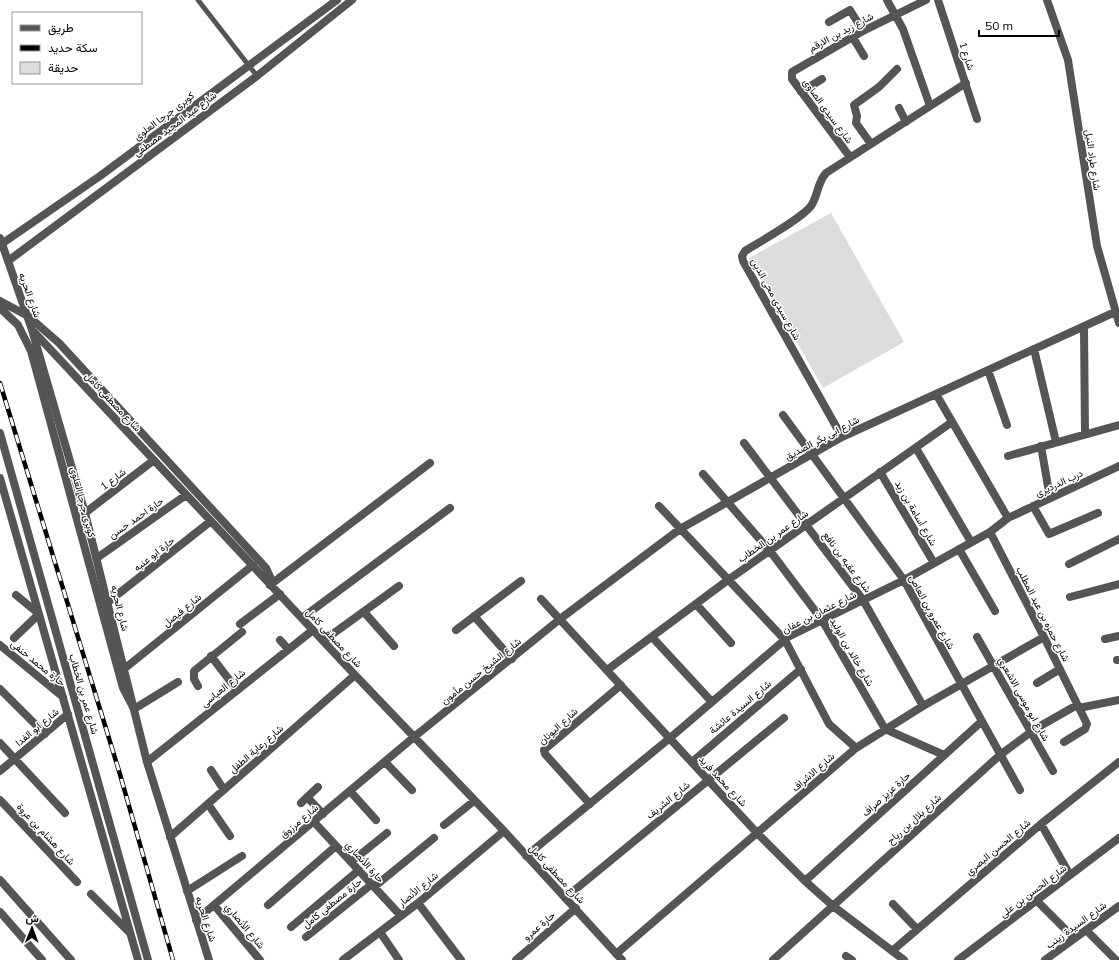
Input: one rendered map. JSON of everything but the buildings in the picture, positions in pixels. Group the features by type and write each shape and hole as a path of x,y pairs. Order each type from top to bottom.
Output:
{"street":[{"name":"كوبرى جرجا العلوى","path":"0,245 100,176 337,0"},
{"name":"شارع عبد المجيد مصطفى","path":"8,261 257,76 352,0"},
{"path":"888,0 896,14 930,106"},
{"name":"شارع زيد بن الارقم","path":"791,75 795,69 852,36 926,0"},
{"name":"شارع 1","path":"938,0 977,119"},
{"name":"شارع طراد النيل","path":"1048,0 1068,60 1097,246 1119,323"},
{"path":"829,22 850,10 863,31"},
{"path":"852,36 864,56"},
{"path":"871,144 856,123 857,116 854,104 873,92 897,69"},
{"name":"شارع سيدى الصاوى","path":"791,75 801,92 850,157"},
{"path":"801,92 822,79"},
{"name":"شارع سيدى محى الدين","path":"842,437 743,261 742,256 745,252 806,212 815,200 818,186 822,177 826,173 966,83"},
{"path":"899,108 906,122"},
{"path":"0,238 8,261"},
{"name":"شارع الحريه","path":"8,261 32,330 85,513 147,762 209,960"},
{"path":"0,301 28,316 59,344 266,568 271,579 270,585"},
{"name":"كوبرى جرجا العلوى","path":"0,308 18,325 31,351 123,688 134,709"},
{"name":"شارع ابى بكر الصديق","path":"560,619 680,529 811,454 842,437 1115,312"},
{"path":"1084,327 1085,433"},
{"name":"شارع مصطفى كامل","path":"32,330 414,738 504,831 565,898 576,908 619,957"},
{"path":"1034,350 1056,442"},
{"path":"988,370 1007,425"},
{"path":"936,394 1008,518"},
{"name":"شارع عمرو بن العاص","path":"783,415 904,580 1020,790"},
{"name":"شارع عمر بن الخطاب","path":"607,670 728,580 952,422"},
{"path":"1008,456 1085,433 1119,425"},
{"name":"شارع عمر بن الخطاب","path":"0,433 148,960"},
{"name":"شارع عقبه بن نافع","path":"744,443 807,524 863,600 923,706"},
{"path":"1042,446 1050,498"},
{"path":"916,448 971,542"},
{"name":"شارع 1","path":"85,513 154,460"},
{"path":"270,585 430,463"},
{"name":"درب الدرديرى","path":"1008,518 1119,466"},
{"name":"شارع أسامة بن زيد","path":"880,472 934,563"},
{"name":"شارع خالد بن الوليد","path":"703,474 726,502 770,550 822,620 885,729"},
{"name":"شارع عمر بن الخطاب","path":"0,478 138,960"},
{"name":"حارة احمد حسن","path":"97,558 186,495"},
{"path":"659,506 785,640 829,724 856,748"},
{"path":"1033,506 1049,534 1098,513"},
{"path":"302,618 450,508"},
{"name":"شارع عثمان بن عفان","path":"526,856 670,738 785,640 822,620 904,580 990,532 1008,518"},
{"name":"حارة ابو عنبه","path":"108,602 211,521"},
{"name":"شارع حمزه بن عبد المطلب","path":"990,532 1044,637 1086,724 1086,728 1064,742"},
{"path":"1069,564 1119,539"},
{"path":"959,549 995,611"},
{"name":"شارع فيصل","path":"124,669 253,565"},
{"path":"456,630 521,581"},
{"path":"1070,596 1119,584"},
{"path":"323,641 399,586"},
{"path":"198,686 194,679 194,671 280,594"},
{"path":"14,638 39,614 16,595"},
{"name":"شارع محمد فريد","path":"541,599 757,833 805,881 833,906 904,960"},
{"path":"696,604 731,643"},
{"path":"364,612 394,646"},
{"path":"474,616 512,659"},
{"name":"شارع الشيخ حسن مأمون","path":"414,738 560,619"},
{"name":"شارع العباسى","path":"147,762 313,630"},
{"path":"1105,639 1119,636"},
{"path":"652,637 712,702"},
{"name":"شارع ابو موسى الاشعري","path":"977,637 1053,771"},
{"name":"شارع الاشراف","path":"619,957 757,833 856,748 923,706 1044,637"},
{"path":"280,640 288,649"},
{"name":"حارة محمد حنفى","path":"0,645 63,697"},
{"path":"211,656 237,690"},
{"name":"شارع السيدة عائشة","path":"692,762 801,669"},
{"path":"1037,683 1060,669"},
{"name":"شارع رعاية الطفل","path":"170,837 355,675"},
{"path":"134,709 178,682"},
{"name":"شارع اليونان","path":"590,804 545,754 544,750 621,685"},
{"path":"0,689 45,734"},
{"name":"شارع بلال بن رباح","path":"772,960 1000,755 1031,732 1078,706 1119,700"},
{"name":"شارع ابو الفدا","path":"0,771 68,714"},
{"name":"شارع الشريف","path":"565,898 784,718"},
{"name":"حارة عزيز صراف","path":"805,881 982,722"},
{"path":"885,729 944,755"},
{"name":"شارع مرزوق","path":"196,920 414,738"},
{"path":"0,743 65,814"},
{"path":"385,762 412,790"},
{"name":"شارع الحسن البصري","path":"892,951 1041,824 1119,762"},
{"path":"211,770 224,790"},
{"path":"301,803 318,787"},
{"path":"350,791 376,820"},
{"path":"307,797 323,814"},
{"name":"شارع هشام بن عروة","path":"0,800 77,882"},
{"path":"444,825 474,801"},
{"path":"208,804 230,836"},
{"name":"حارة الأنصاري","path":"314,822 400,916"},
{"path":"1041,824 1070,875"},
{"name":"شارع الأنصار","path":"343,960 352,957 380,932 418,903 504,831"},
{"path":"351,862 387,833"},
{"name":"حارة مصطفى كامل","path":"306,937 434,838"},
{"name":"شارع الحسن بن على","path":"958,960 1119,838"},
{"path":"268,905 336,846"},
{"path":"187,891 242,856"},
{"path":"291,927 359,870"},
{"path":"0,880 71,960"},
{"path":"91,894 131,934"},
{"path":"1037,901 1074,938"},
{"path":"418,903 461,960"},
{"path":"893,904 916,930"},
{"name":"شارع الأنصاري","path":"214,905 260,960"},
{"name":"شارع السيدة زينب","path":"1048,959 1074,938 1119,906"},
{"name":"حارة عمرو","path":"516,960 576,908"},
{"path":"0,912 42,960"},
{"path":"1086,930 1116,960"},
{"path":"380,932 399,960"}],"lane":[{"path":"198,0 257,76"}],"green space":[{"path":"831,213 904,342 823,388 749,258"}],"railway":[{"path":"0,383 119,771 173,960"}]}
